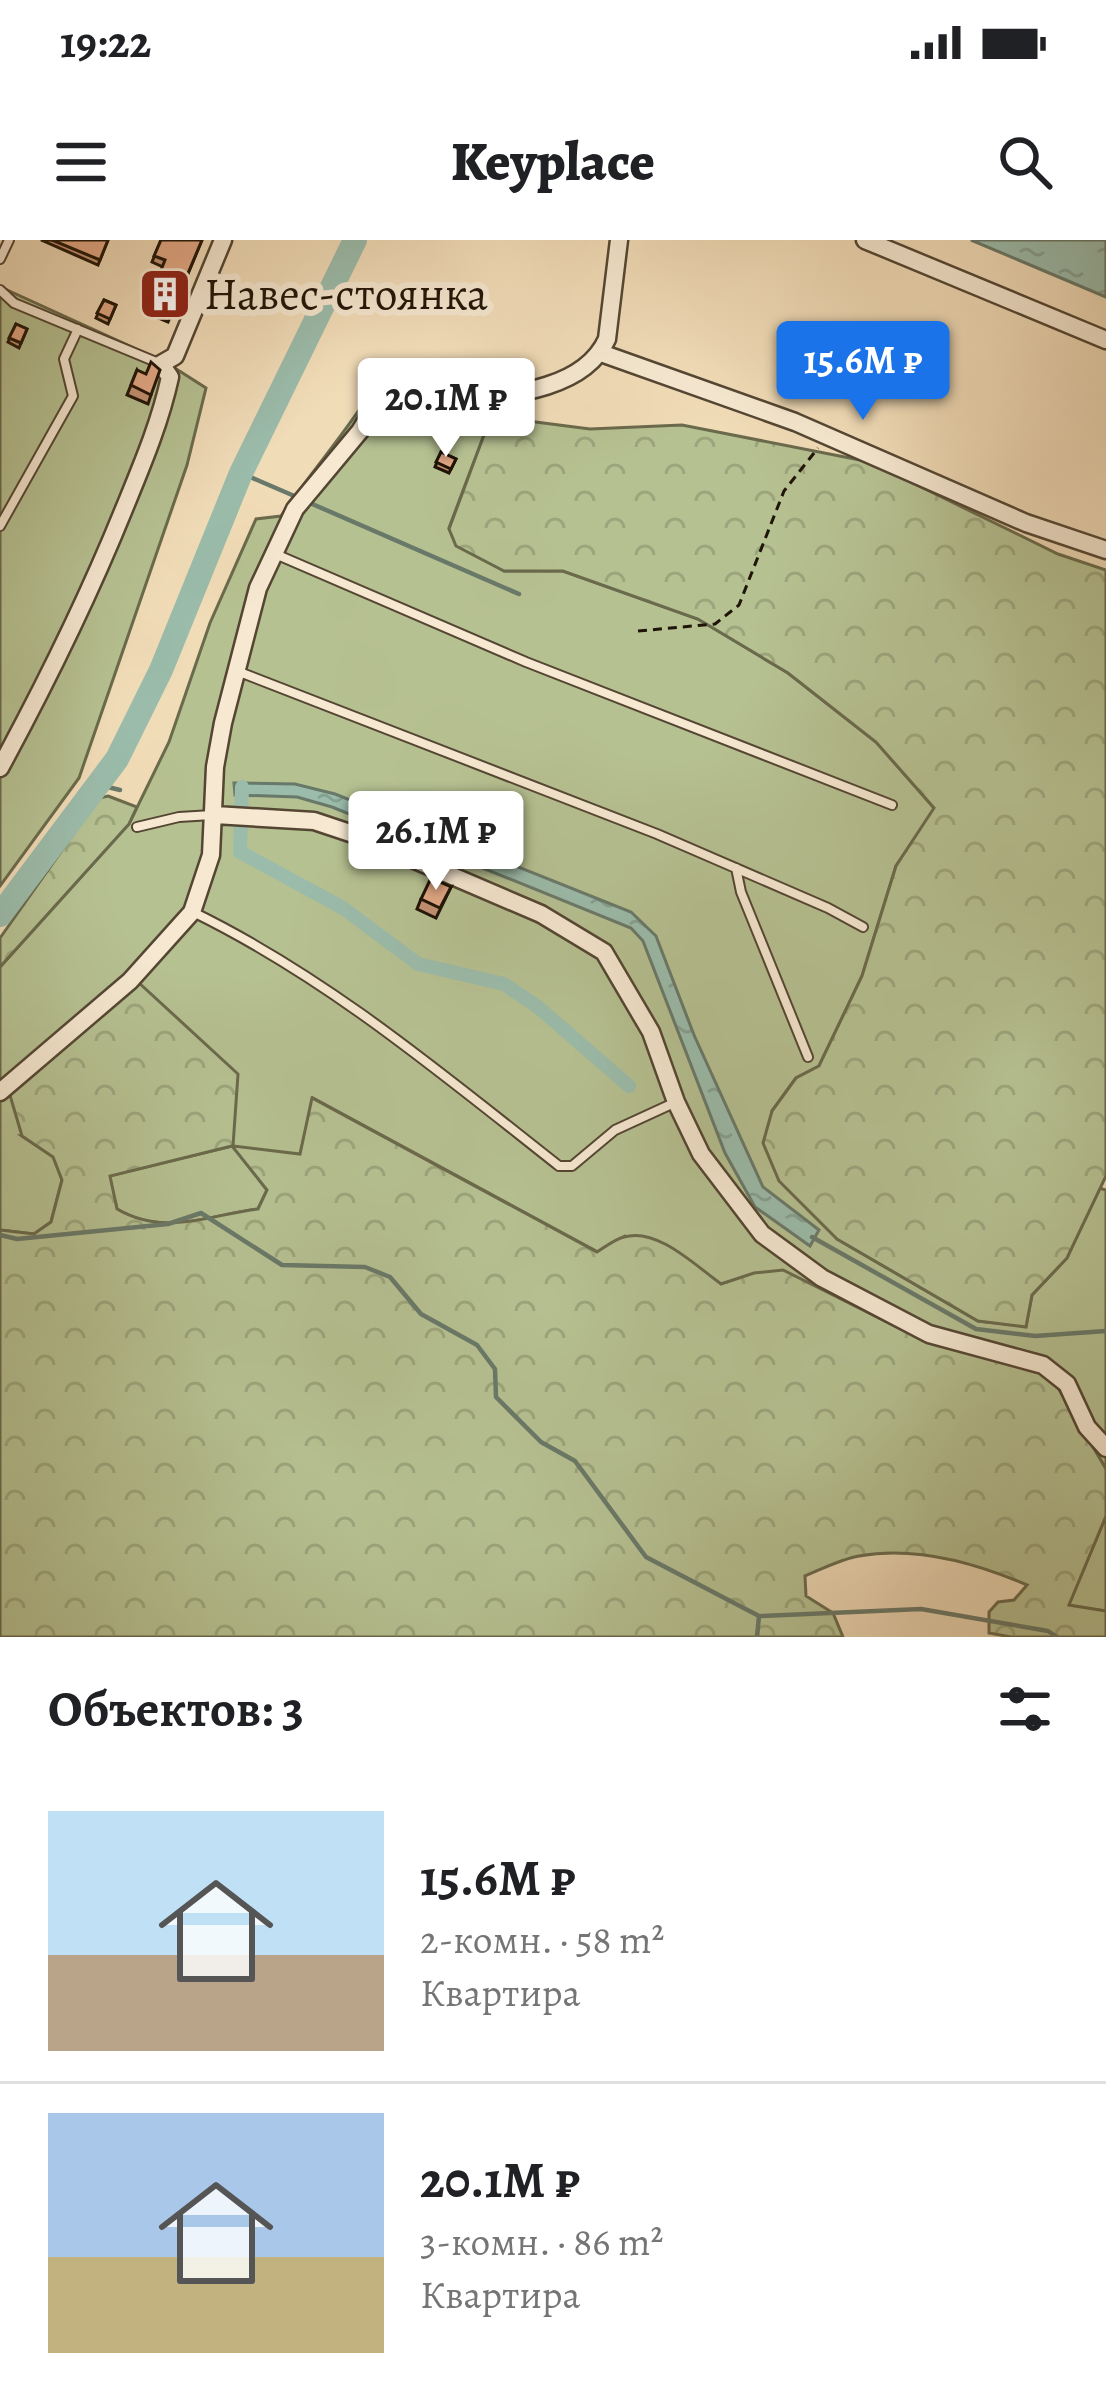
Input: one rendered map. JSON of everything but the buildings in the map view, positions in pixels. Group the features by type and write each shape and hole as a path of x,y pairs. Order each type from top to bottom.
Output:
{"street":[{"path":"0,768 62,653 152,440 170,377 161,364 175,356 223,240"},
{"path":"0,1092 130,981 192,912 211,855 215,767 236,670 272,552 295,509 360,431 395,374 468,394 515,392 555,383 601,353 607,339 619,240"},
{"path":"865,240 1106,340"},
{"path":"601,353 719,393 1025,524 1106,550"},
{"path":"215,815 314,821 337,828 541,914 604,952 651,1032 701,1154 762,1234 822,1278 928,1334 1042,1365 1067,1384 1087,1427 1106,1448"}],"lane":[{"path":"0,260 9,240"},
{"path":"0,290 14,303 161,364"},
{"path":"0,526 73,396 64,359 78,329"},
{"path":"272,552 526,662 892,805"},
{"path":"236,670 736,868 863,927"},
{"path":"137,827 178,817 215,815"},
{"path":"736,868 741,892 808,1057"},
{"path":"192,912 318,982 559,1166 572,1166 615,1130 676,1102"}],"path":[{"path":"638,631 715,624 739,605 784,491 829,437"}],"green space":[{"path":"5,289 167,363 206,388 187,465 79,778 0,886 0,295"},
{"path":"380,378 487,427 449,528 504,571 563,571 698,619 788,673 876,742 935,809 896,866 862,976 819,1066 796,1078 772,1111 837,1239 978,1321 1026,1326 1032,1295 1067,1258 1099,1188 1106,1190 1106,1469 1054,1381 1040,1371 921,1340 803,1281 778,1276 721,1284 667,1246 625,1236 598,1252 313,1098 300,1155 234,1147 267,1190 258,1209 170,1223 152,1222 117,1209 109,1176 232,1146 22,1136 54,1157 62,1180 51,1222 34,1234 0,1230 0,967 129,824 169,742 210,623 256,519 281,516"},
{"path":"520,420 590,429 682,425 870,462 1058,554 1106,570 1106,1176 1067,1258 1032,1295 1026,1327 978,1321 837,1239 779,1181 763,1143 772,1111 796,1078 819,1066 862,976 896,866 934,808 876,742 788,673 698,619 563,571 504,571 456,546 449,529 487,427"},
{"path":"108,796 137,807 129,824 0,967 0,938 99,798"},
{"path":"138,982 238,1074 233,1146 300,1154 312,1098 597,1252 637,1235 676,1250 721,1284 783,1270 923,1340 1040,1371 1054,1381 1106,1469 1106,1516 1069,1605 1106,1611 1106,1637 989,1633 989,1612 998,1602 1014,1600 1027,1585 966,1564 880,1553 852,1557 805,1576 806,1596 833,1613 843,1637 0,1637 0,1230 34,1234 51,1222 62,1180 53,1157 22,1136 9,1092","holes":["232,1146 267,1190 258,1209 187,1222 152,1222 117,1209 110,1176"]},
{"path":"1106,1516 1106,1611 1068,1606"}],"water":[{"path":"971,240 1106,240 1106,297"},
{"path":"234,783 295,784 335,794 631,912 656,936 694,1035 763,1187 819,1230 810,1246 755,1207 725,1153 643,941 631,928 332,807 297,797 235,795"}],"waterway":[{"path":"0,915 117,759 161,670 241,473 355,240"},
{"path":"241,473 299,498"},
{"path":"310,503 519,594"},
{"path":"100,785 120,790"},
{"path":"242,787 240,852 343,908 418,964 504,984 538,1007 629,1086"},
{"path":"0,1235 17,1239 168,1224 201,1213 282,1265 365,1267 390,1277 421,1314 477,1345 495,1369 496,1397 541,1442 575,1461 646,1557 759,1616 757,1637"},
{"path":"812,1237 976,1329 1035,1336 1106,1331"},
{"path":"761,1616 921,1609 1048,1631 1057,1637"}],"place":[{"name":"Навес-стоянка","path":"165,294"}]}
